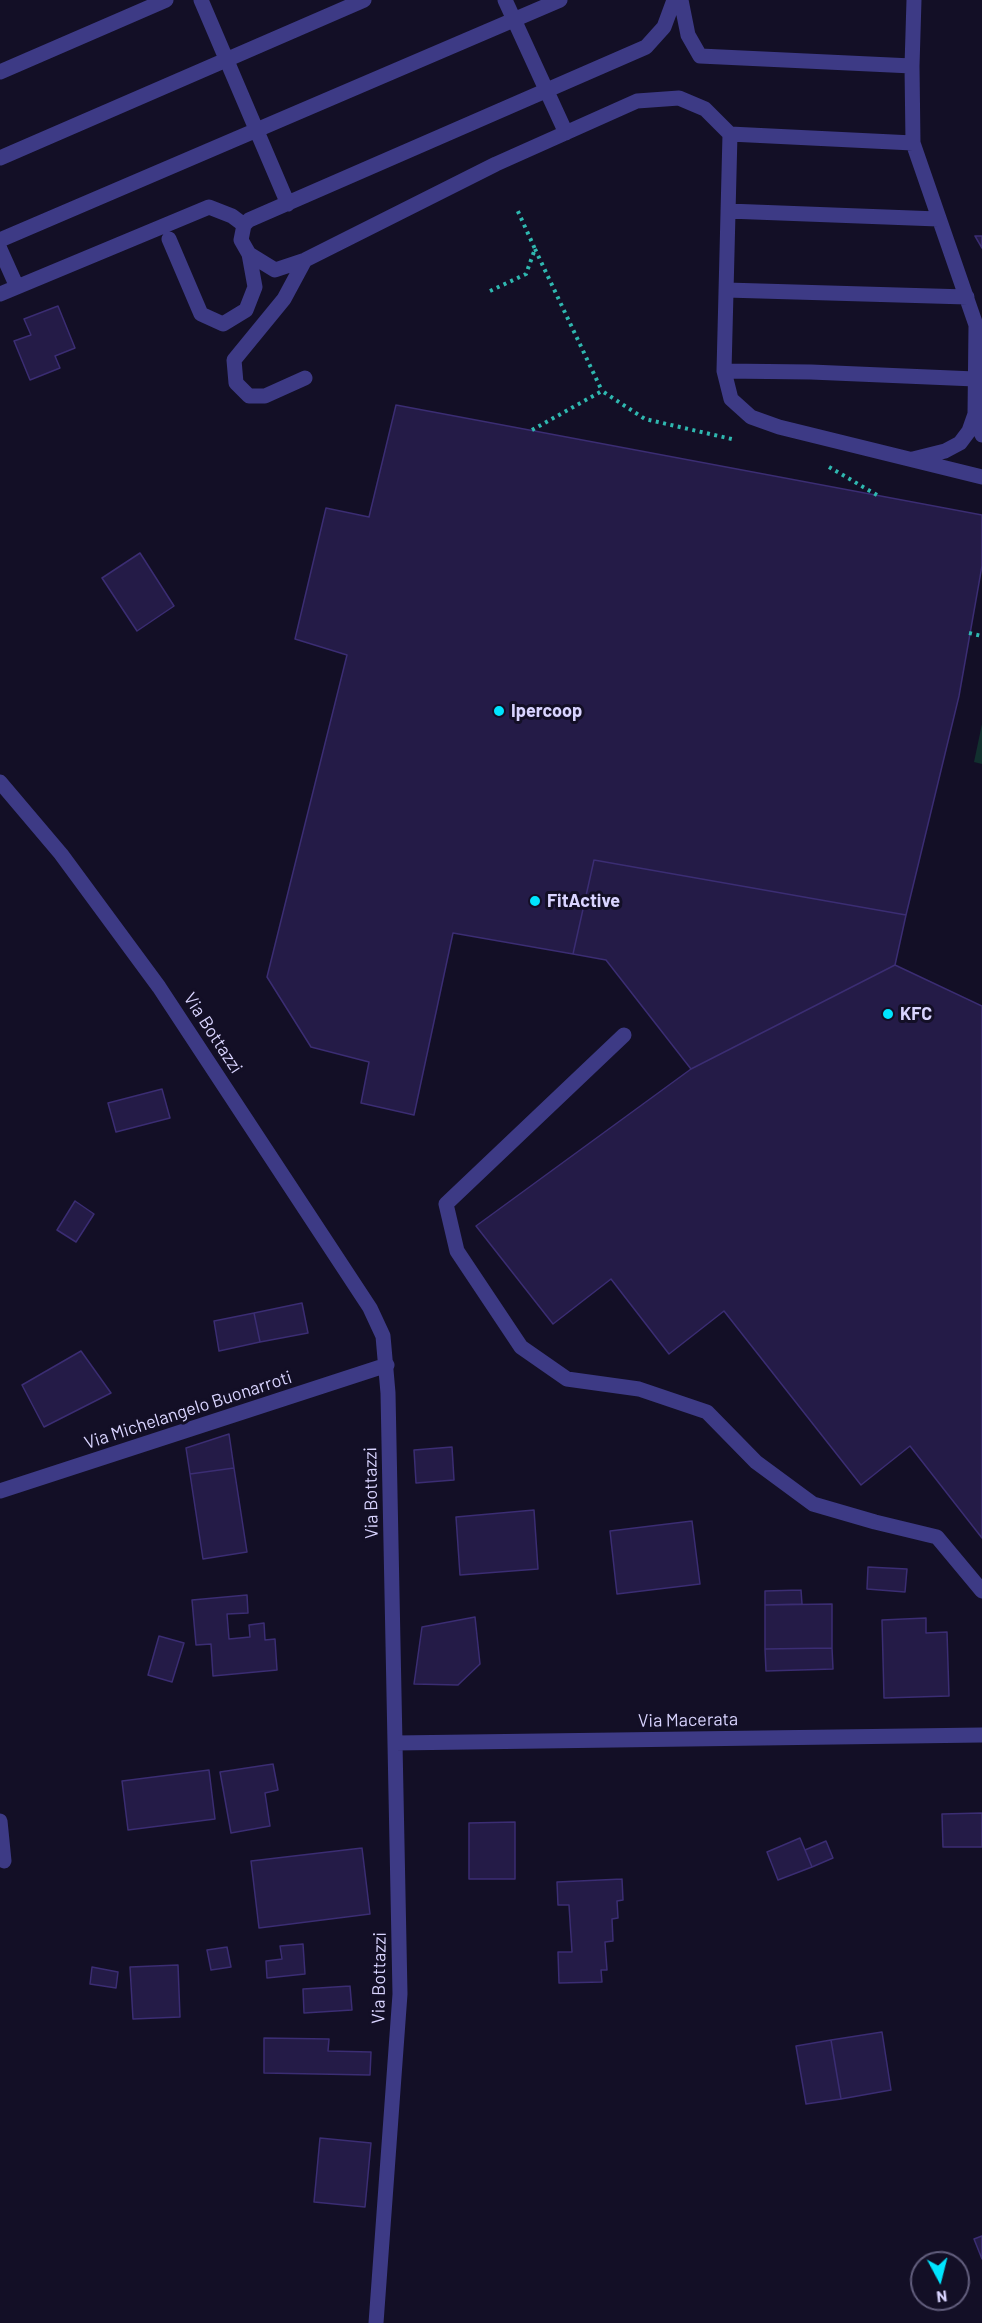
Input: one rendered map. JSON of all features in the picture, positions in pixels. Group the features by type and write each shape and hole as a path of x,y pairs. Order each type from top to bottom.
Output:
{"street":[{"path":"0,72 166,0"},
{"path":"201,0 288,204"},
{"path":"0,158 364,0"},
{"path":"505,0 566,133"},
{"path":"0,240 560,0"},
{"path":"169,239 201,314 223,324 246,310 255,287 249,254 241,240 244,225 249,220 646,47 664,27 674,0"},
{"path":"681,0 688,35 700,56 912,66"},
{"path":"914,0 912,66 914,143 976,325 975,414 982,435"},
{"path":"249,254 275,270 304,260 496,164 638,101 679,98 705,109 730,134 914,143"},
{"path":"730,134 724,371 731,399 751,417 779,427 982,477"},
{"path":"0,294 209,207 232,216 244,225"},
{"path":"728,211 938,219"},
{"path":"0,249 17,287"},
{"path":"304,260 284,299 234,360 236,383 249,396 265,396 305,378"},
{"path":"726,290 967,297"},
{"path":"724,371 975,379"},
{"path":"913,459 945,451 960,443 969,431 975,414"},
{"name":"Via Bottazzi","path":"0,782 61,854 159,987 370,1308 384,1336 387,1365 400,1994 376,2323"},
{"path":"624,1035 446,1204 457,1251 521,1347 567,1379 639,1389 707,1412 756,1462 813,1503 875,1522 937,1537 982,1592"},
{"name":"Via Michelangelo Buonarroti","path":"0,1491 387,1365"},
{"name":"Via Macerata","path":"395,1743 982,1735"},
{"path":"0,1821 4,1861"}],"path":[{"path":"516,207 602,392 645,419 738,440"},
{"path":"490,291 526,274 535,249"},
{"path":"532,430 602,392"},
{"path":"828,467 878,495"},
{"path":"969,633 982,636"}],"green space":[{"path":"982,724 982,764 974,762"}],"building":[{"path":"975,236 982,236 982,248"},
{"path":"58,306 75,348 55,356 60,368 30,380 14,341 31,335 24,319"},
{"path":"396,405 982,515 982,566 959,696 906,915 594,860 573,954 453,933 414,1115 361,1103 369,1062 311,1047 267,977 347,655 295,639 326,508 369,517"},
{"path":"140,553 174,606 137,631 102,578"},
{"path":"594,860 906,915 895,965 691,1069 606,960 573,954"},
{"path":"895,965 982,1006 982,1538 910,1446 861,1485 724,1311 669,1354 611,1279 553,1324 476,1226 691,1069"},
{"path":"162,1089 170,1118 116,1132 108,1103"},
{"path":"75,1201 94,1214 76,1242 57,1230"},
{"path":"302,1303 308,1333 260,1342 254,1313"},
{"path":"254,1313 260,1342 219,1351 214,1321"},
{"path":"81,1351 111,1393 44,1427 22,1385"},
{"path":"229,1434 234,1468 190,1474 186,1448"},
{"path":"452,1447 454,1480 416,1483 414,1450"},
{"path":"234,1468 247,1552 203,1559 190,1474"},
{"path":"534,1510 538,1569 460,1575 456,1517"},
{"path":"692,1521 700,1584 617,1594 610,1531"},
{"path":"868,1567 907,1569 905,1592 867,1589"},
{"path":"801,1590 802,1604 765,1605 765,1591"},
{"path":"247,1595 248,1613 227,1614 229,1639 250,1637 249,1625 264,1623 265,1640 275,1639 277,1670 213,1676 211,1644 196,1645 192,1600"},
{"path":"832,1604 832,1648 765,1649 765,1605"},
{"path":"475,1617 480,1664 458,1685 414,1684 422,1627"},
{"path":"926,1618 926,1633 947,1632 949,1696 884,1698 882,1620"},
{"path":"159,1636 184,1643 172,1682 148,1675"},
{"path":"832,1648 833,1669 766,1671 765,1649"},
{"path":"273,1764 278,1790 265,1793 270,1826 231,1833 220,1772"},
{"path":"209,1770 215,1819 128,1830 122,1781"},
{"path":"982,1813 982,1847 943,1847 942,1814"},
{"path":"515,1822 515,1879 469,1879 469,1823"},
{"path":"800,1838 812,1867 778,1880 767,1852"},
{"path":"826,1841 833,1858 812,1867 805,1850"},
{"path":"362,1848 370,1914 259,1928 251,1861"},
{"path":"622,1879 623,1900 617,1901 618,1918 612,1919 613,1941 605,1942 607,1970 601,1970 602,1982 559,1983 558,1952 572,1952 569,1905 558,1905 557,1882"},
{"path":"303,1944 305,1974 267,1978 266,1961 282,1959 280,1946"},
{"path":"227,1947 231,1967 211,1970 207,1950"},
{"path":"178,1965 180,2017 133,2019 130,1967"},
{"path":"92,1967 118,1972 116,1988 90,1984"},
{"path":"350,1986 352,2010 304,2013 303,1989"},
{"path":"882,2032 891,2090 841,2099 831,2040"},
{"path":"264,2038 329,2039 328,2051 371,2052 370,2075 264,2073"},
{"path":"831,2040 841,2099 806,2104 796,2046"},
{"path":"320,2138 371,2143 365,2207 314,2202"},
{"path":"982,2236 982,2259 974,2239"}],"place":[{"name":"Ipercoop","path":"499,711"},
{"name":"FitActive","path":"535,901"},
{"name":"KFC","path":"888,1014"}]}
